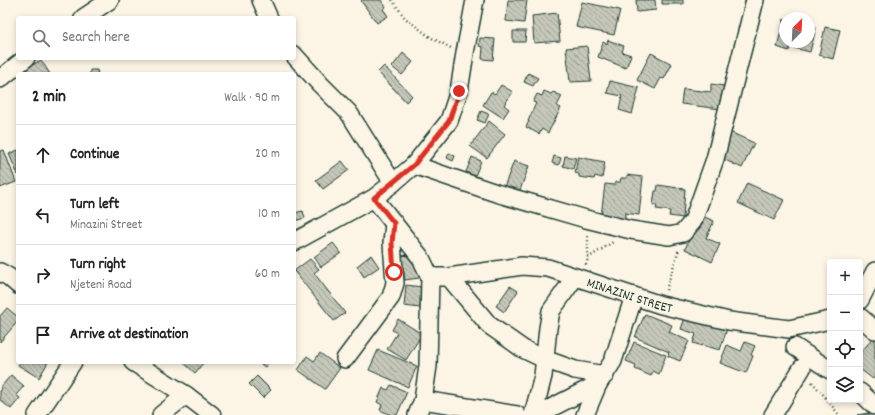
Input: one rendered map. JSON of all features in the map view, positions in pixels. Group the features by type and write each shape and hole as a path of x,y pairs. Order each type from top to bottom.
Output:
{"street":[{"path":"86,16 110,0"},
{"path":"260,0 268,16"},
{"path":"296,241 374,198 414,165 449,121 459,91 464,53 475,0"},
{"path":"414,165 496,193 586,219 631,230 669,236 683,233 693,221 715,158 755,0"},
{"path":"296,57 348,113 393,183"},
{"path":"0,79 24,60"},
{"path":"374,198 421,258 430,277 428,366 420,408 517,415"},
{"path":"345,359 391,298 394,283 392,243 394,223"},
{"name":"MINAZINI STREET","path":"430,277 449,277 522,266 548,268 661,305 729,320 789,329 827,321"},
{"path":"0,272 16,282"},
{"path":"863,295 875,272"},
{"path":"449,277 489,325 523,349 544,359 602,380"},
{"path":"533,415 543,376 548,328 552,311 556,303 579,278"},
{"path":"585,415 602,380 614,361 634,296"},
{"path":"863,320 875,330"},
{"path":"795,347 827,368"},
{"path":"37,415 72,364"},
{"path":"136,364 186,395 212,415"},
{"path":"773,415 802,368"},
{"path":"537,415 602,380"},
{"path":"161,415 186,395"},
{"path":"863,395 875,406"}],"path":[{"path":"392,0 405,18 430,37 464,53"},
{"path":"579,278 588,258 586,219"},
{"path":"588,258 631,230"},
{"path":"661,305 683,233"}],"building":[{"path":"381,0 386,7 383,9 388,16 377,23 361,1"},
{"path":"508,0 527,0 524,23 506,21"},
{"path":"636,0 655,0 656,10 637,12"},
{"path":"662,0 683,0 683,4 662,4"},
{"path":"582,2 620,10 614,35 576,27"},
{"path":"557,13 560,41 534,43 532,16"},
{"path":"825,27 840,30 833,59 819,55"},
{"path":"513,31 526,31 525,42 513,42"},
{"path":"480,38 495,39 493,60 482,59 483,47 479,46"},
{"path":"608,40 624,46 622,52 631,55 626,68 598,57 603,42 607,44"},
{"path":"587,46 591,81 570,82 566,48"},
{"path":"780,48 790,48 789,51"},
{"path":"794,48 811,48 810,52"},
{"path":"403,53 413,62 402,75 392,67"},
{"path":"651,53 672,64 664,79 661,78 655,89 637,80"},
{"path":"41,60 49,72 25,72 24,70"},
{"path":"384,66 412,96 406,102 378,72"},
{"path":"90,70 97,70 98,72 90,72"},
{"path":"528,73 538,78 533,86 524,82"},
{"path":"610,81 639,88 632,114 619,110 622,96 607,93"},
{"path":"711,84 724,86 721,109 681,104 683,89 711,92"},
{"path":"501,85 513,92 504,105 509,109 503,118 483,105 491,92 495,94"},
{"path":"544,91 551,94 553,92 562,96 557,106 561,108 548,133 542,129 539,134 526,127 536,103 533,102 537,94 542,96"},
{"path":"481,111 489,114 485,123 477,120"},
{"path":"489,121 505,134 487,158 470,146"},
{"path":"730,132 754,143 742,168 719,157"},
{"path":"4,150 16,182 0,188 0,151"},
{"path":"16,151 16,170 9,154"},
{"path":"449,153 455,156 453,161 447,158"},
{"path":"554,156 561,158 559,165 552,163"},
{"path":"565,156 576,158 573,169 563,166"},
{"path":"472,157 481,161 475,176 466,172"},
{"path":"578,157 605,162 602,178 595,176 594,179 579,177 579,174 575,173"},
{"path":"342,161 349,170 323,189 316,180"},
{"path":"514,161 529,166 519,193 504,187"},
{"path":"627,175 643,177 639,215 625,213 625,219 601,216 605,184 615,185 615,182 620,182 621,178 627,178"},
{"path":"747,183 784,200 774,220 738,203"},
{"path":"658,185 685,189 683,218 669,216 670,211 656,209 657,205 653,205 655,191 657,191"},
{"path":"303,211 305,218 296,220 296,213"},
{"path":"700,215 714,221 706,238 720,244 712,262 685,249"},
{"path":"333,243 341,253 321,267 314,257"},
{"path":"416,254 419,278 405,280 401,256"},
{"path":"371,255 379,267 364,277 357,266"},
{"path":"310,259 319,269 314,273 345,313 334,321 296,274 296,270"},
{"path":"406,285 422,287 420,308 404,306"},
{"path":"510,286 518,291 504,312 496,306"},
{"path":"7,308 16,315 16,323 0,342 0,316"},
{"path":"645,314 672,325 669,332 689,341 680,361 668,356 669,352 635,337"},
{"path":"686,315 727,329 720,350 693,343 696,334 681,329"},
{"path":"398,319 422,334 406,360 387,349 397,333 392,330"},
{"path":"874,337 875,376 873,379 863,371 863,350"},
{"path":"634,342 666,355 659,374 653,371 651,376 635,369 636,365 626,361"},
{"path":"745,342 755,346 751,355 753,356 746,373 720,363 727,345 741,351"},
{"path":"378,350 417,366 408,387 369,370"},
{"path":"320,353 340,368 325,389 298,370 307,356 314,361"},
{"path":"19,364 47,364 39,378 18,365"},
{"path":"185,364 202,364 195,373"},
{"path":"11,375 24,386 16,395 20,398 11,409 0,400 0,391 2,389 0,388"},
{"path":"257,376 271,390 263,398 249,384"},
{"path":"391,385 407,392 397,415 391,415 380,410 382,405 377,402 383,388 388,390"},
{"path":"875,412 875,415 857,415"}],"route":[{"path":"394,272 392,243 394,223 374,198 414,165 449,121 459,91"}]}
